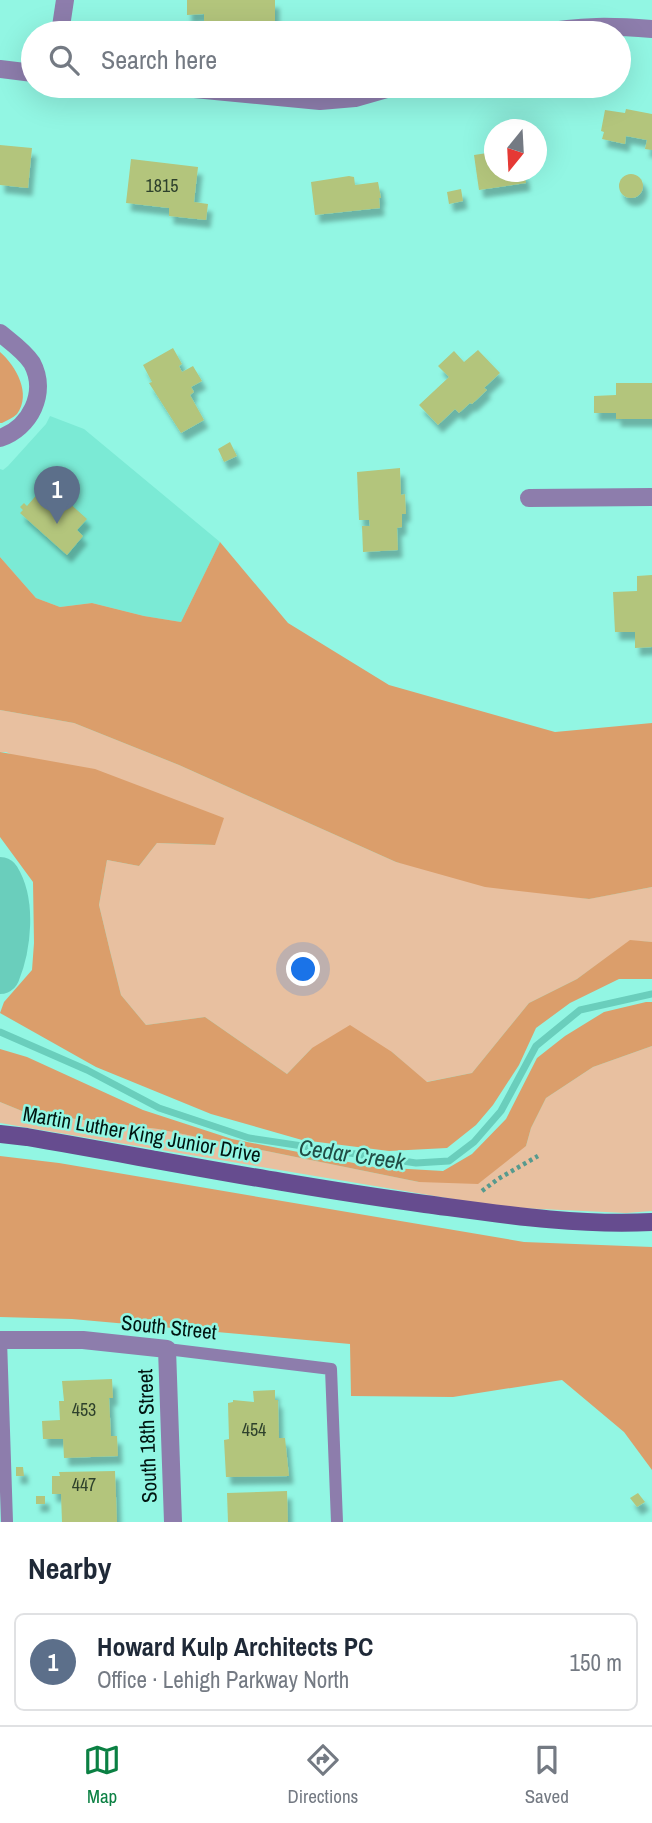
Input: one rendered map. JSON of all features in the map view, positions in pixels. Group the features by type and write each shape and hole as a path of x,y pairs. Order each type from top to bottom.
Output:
{"main road":[{"name":"Martin Luther King Junior Drive","path":"0,1134 459,1209 576,1222 652,1222"}],"street":[{"path":"62,21 65,0"},
{"path":"631,27 652,29"},
{"path":"0,69 21,71"},
{"path":"281,98 320,102 355,98"},
{"path":"0,333 32,363 38,395 32,412 22,425 0,438"},
{"path":"528,498 652,497"},
{"name":"South Street","path":"0,1340 83,1340 167,1349"},
{"name":"South 18th Street","path":"167,1349 173,1522"}],"lane":[{"path":"0,1340 7,1522"},
{"name":"South Street","path":"167,1349 331,1368 337,1522"}],"path":[{"path":"459,1209 498,1179 538,1156"}],"shaded area":[{"path":"0,352 16,372 23,398 17,414 2,423 0,423"},
{"path":"50,416 84,429 220,542 181,622 92,603 60,607 36,598 0,557 0,469 8,466"},
{"path":"220,542 288,623 389,685 555,732 652,723 652,887 589,899 485,887 396,862 179,765 74,723 0,710 0,557 36,598 60,607 92,603 181,622"},
{"path":"0,710 74,723 179,765 396,862 588,899 652,887 652,942 630,941 577,979 529,1003 472,1073 426,1082 392,1052 312,1048 287,1074 205,1017 146,1025 121,995 99,905 107,860 139,866 157,843 215,845 6,752 0,752"},
{"path":"0,752 95,769 224,818 215,845 157,843 139,866 107,860 99,905 121,995 146,1025 205,1017 287,1074 312,1048 350,1025 392,1052 427,1082 472,1073 529,1003 577,979 630,940 652,942 652,979 619,979 570,1003 536,1028 519,1065 493,1105 476,1125 447,1148 389,1151 302,1140 211,1114 96,1067 0,1013 4,1002 32,970 34,943 33,882 0,837"},
{"path":"652,1002 652,1046 593,1067 546,1098 531,1128 526,1146 478,1184 419,1182 158,1129 27,1113 0,1102 0,1049 27,1057 143,1110 232,1139 374,1167 443,1171 472,1154 506,1119 537,1058 565,1036 604,1012"},
{"path":"652,1046 652,1211 626,1213 500,1207 0,1123 0,1102 27,1113 158,1129 419,1182 526,1146 531,1128 546,1098 593,1067"},
{"path":"0,1156 59,1163 524,1242 652,1247 652,1470 624,1432 562,1380 453,1397 351,1396 350,1344 72,1319 0,1317"}],"building":[{"path":"187,0 275,0 275,21 204,21 204,14 187,15"},
{"path":"626,109 652,114 652,150 645,149 647,140 626,136 625,144 602,139 605,110 625,113"},
{"path":"0,145 32,148 28,188 0,185"},
{"path":"484,154 484,182 526,183 479,190 474,155"},
{"path":"131,159 198,167 194,202 208,204 206,220 169,216 169,208 126,203"},
{"path":"631,174 639,178 643,186 639,194 631,198 623,194 619,186 623,178"},
{"path":"354,177 355,185 378,182 380,208 315,215 311,182"},
{"path":"461,189 463,201 449,204 447,192"},
{"path":"173,348 182,364 179,366 182,372 193,366 202,381 191,387 194,392 190,395 204,420 181,433 149,383 152,382 143,365"},
{"path":"478,350 500,373 472,404 459,413 455,409 438,425 419,405 449,377 438,366 454,351 464,362"},
{"path":"616,383 652,383 652,419 616,419 616,413 594,413 594,396 616,395"},
{"path":"230,442 237,456 224,462 218,449"},
{"path":"400,468 401,495 405,494 406,514 402,514 402,527 397,528 398,550 363,552 362,526 370,526 369,520 359,520 357,472"},
{"path":"47,483 87,519 77,530 83,536 67,555 20,513 23,510 20,507 24,503 27,506"},
{"path":"652,575 652,647 635,648 635,632 615,632 613,592 637,591 637,576"},
{"path":"112,1379 113,1398 109,1398 111,1436 117,1436 118,1456 64,1458 63,1439 43,1439 42,1421 60,1420 59,1401 64,1401 62,1381"},
{"path":"275,1390 275,1400 278,1400 279,1438 285,1438 289,1476 226,1477 224,1440 229,1439 228,1403 233,1400 254,1402 253,1391"},
{"path":"16,1467 23,1467 24,1476 16,1476"},
{"path":"115,1471 117,1522 62,1522 61,1494 52,1494 52,1476 60,1476 59,1472"},
{"path":"287,1491 288,1522 228,1522 227,1493"},
{"path":"638,1493 645,1502 637,1507 630,1498"},
{"path":"36,1496 45,1496 45,1504 36,1504"}],"waterway":[{"path":"0,877 10,912 7,951 0,974"},
{"name":"Cedar Creek","path":"0,1032 87,1070 159,1108 249,1138 416,1163 449,1161 474,1142 501,1111 536,1046 580,1010 652,994"}],"place":[{"name":"Howard Kulp Architects PC","path":"57,524"}]}
